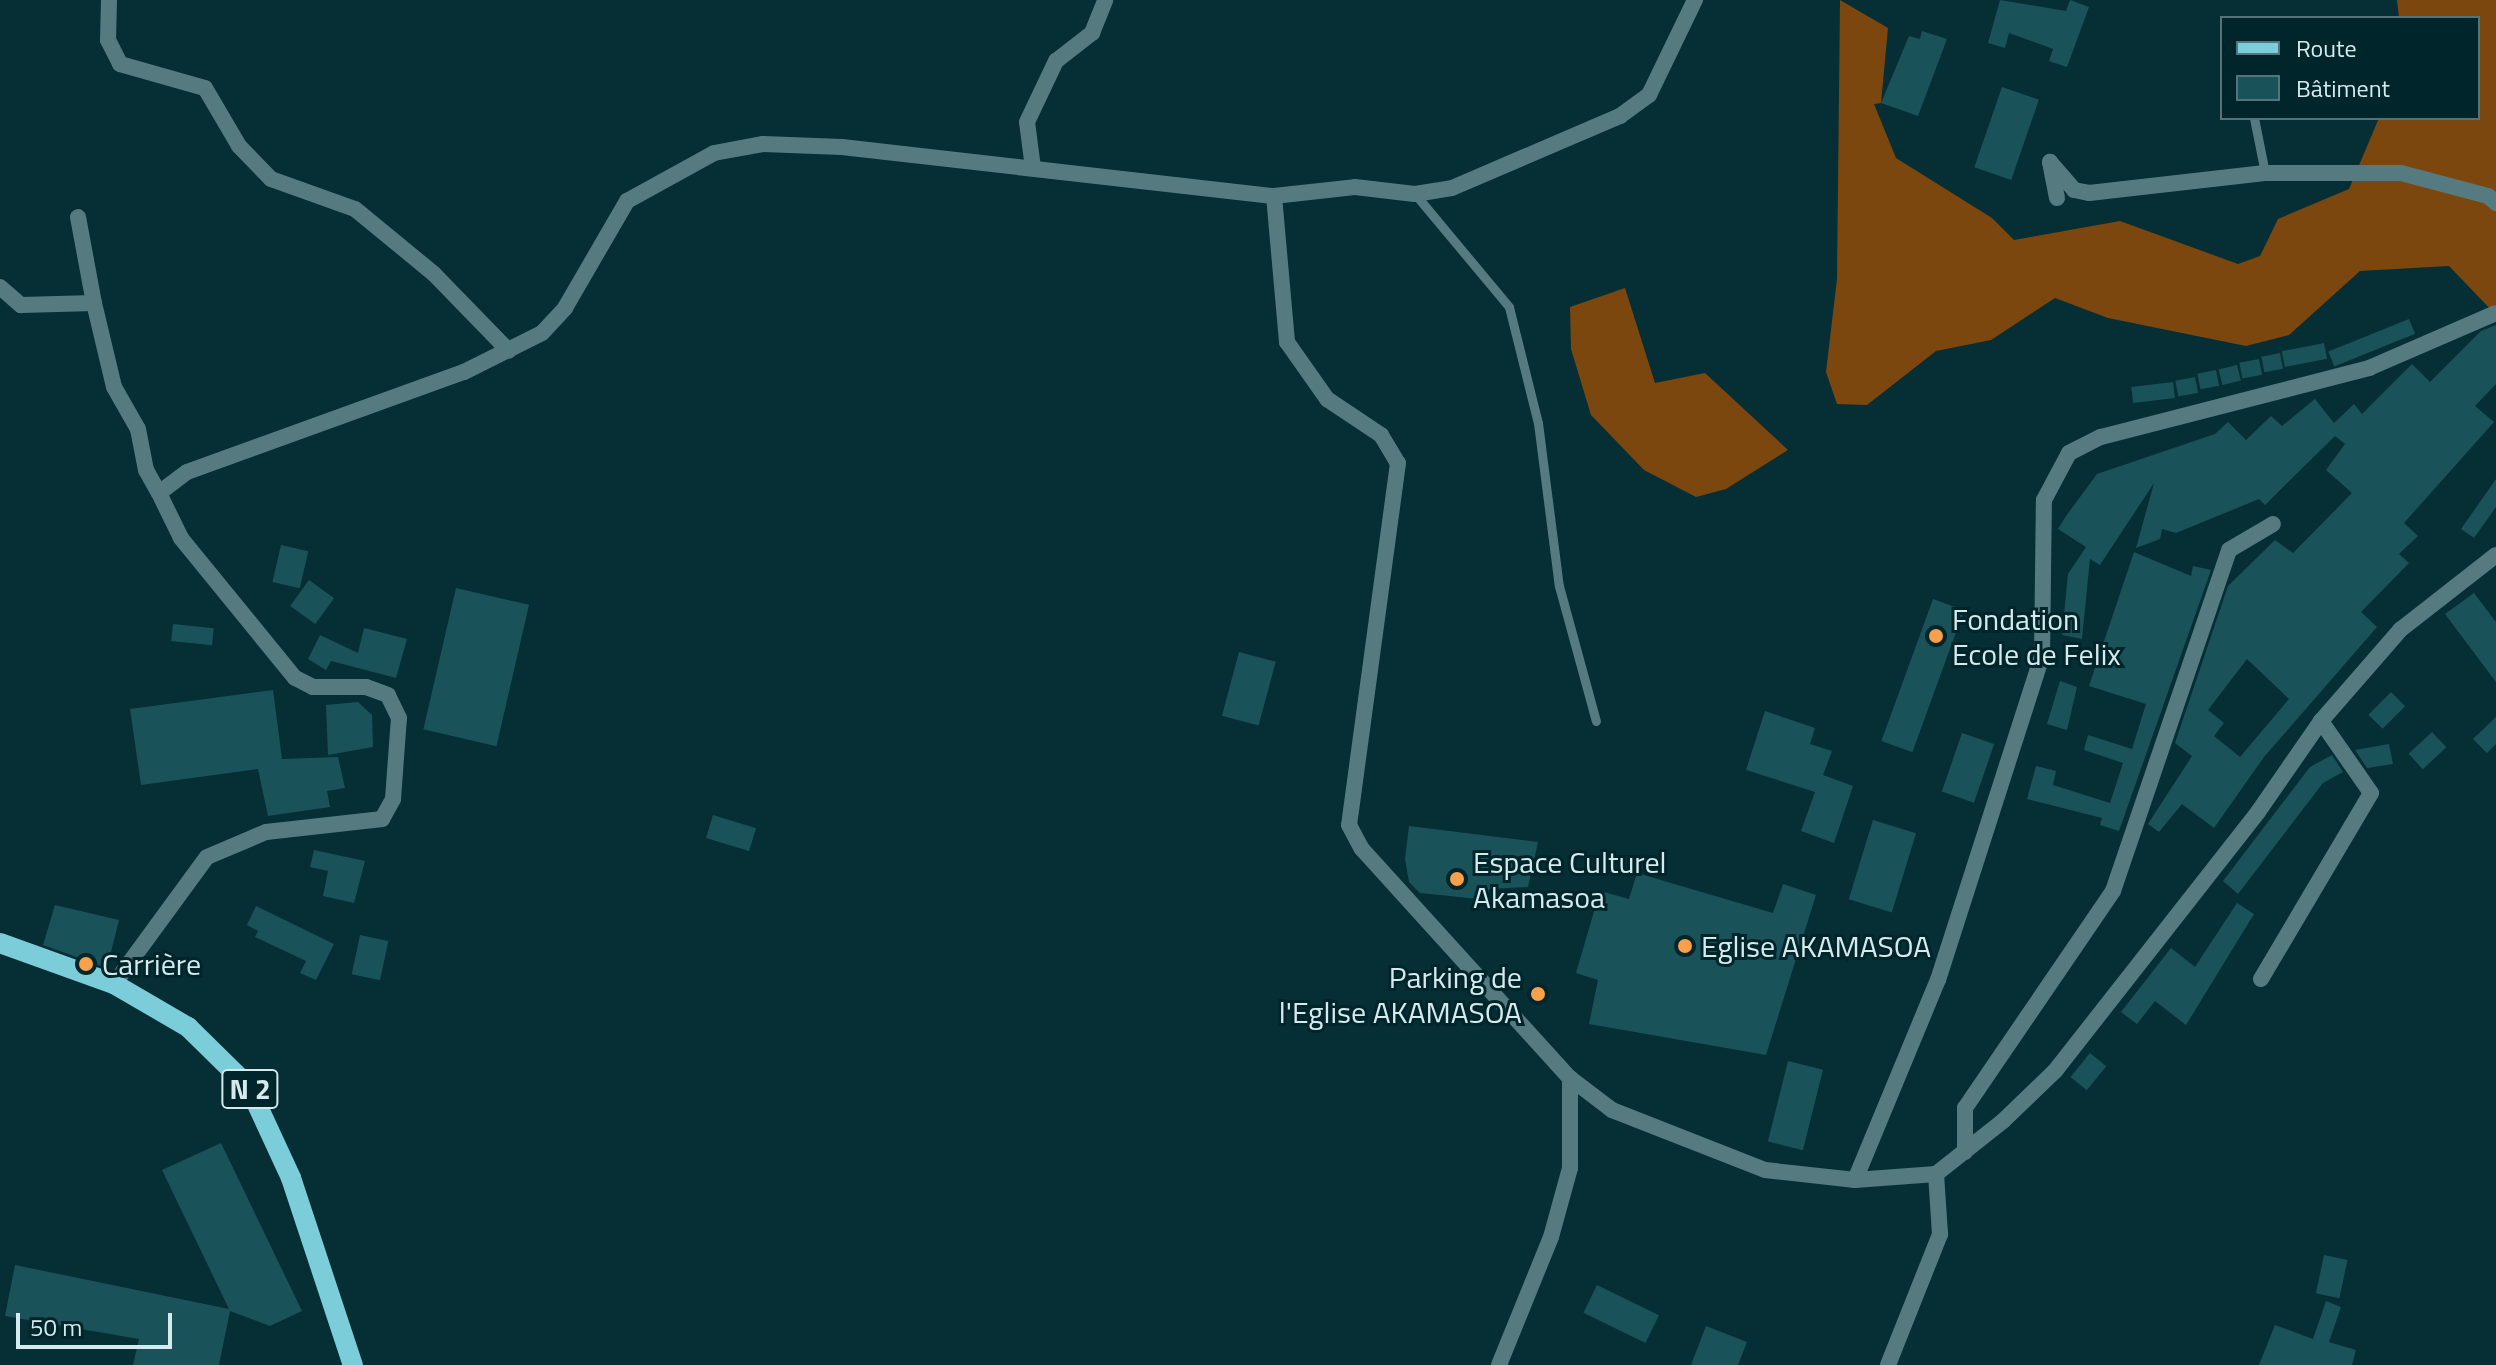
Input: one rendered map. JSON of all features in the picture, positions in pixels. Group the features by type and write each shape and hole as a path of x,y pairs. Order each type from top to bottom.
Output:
{"main road":[{"name":"N 2","path":"0,943 114,984 188,1027 249,1087 291,1178 353,1365"}],"street":[{"path":"109,0 108,40 120,64 205,88 239,146 271,179 355,209 434,274 509,351"},
{"path":"1033,168 1027,122 1056,61 1092,33 1105,0"},
{"path":"159,493 187,472 509,351 542,333 565,308 627,201 714,153 763,144 810,146 1274,196 1355,187 1415,194 1452,188 1620,116 1649,95 1695,0"},
{"path":"2057,198 2050,162 2074,190 2089,193 2265,173 2401,173 2496,203"},
{"path":"1274,196 1287,342 1327,399 1381,435 1398,463 1349,825 1362,849 1570,1078 1612,1110 1693,1146 1765,1170 1855,1180 1936,1174 1965,1152 2055,1071 2258,812 2321,721 2400,630 2496,555"},
{"path":"78,217 114,387 138,429 146,470 181,538 295,678 313,687 366,687 388,695 399,718 393,799 382,819 266,832 214,852 193,870 114,984"},
{"path":"0,287 21,305 94,303"},
{"path":"1855,1180 1938,980 2042,656 2044,500 2069,453 2101,437 2369,368 2496,313"},
{"path":"1965,1152 1965,1108 2113,891 2229,550 2273,524"},
{"path":"2261,979 2371,793 2321,721"},
{"path":"1499,1365 1551,1237 1570,1168 1570,1078"},
{"path":"1888,1365 1940,1234 1936,1174"}],"lane":[{"path":"2254,120 2265,173"},
{"path":"1415,194 1509,307 1538,423 1559,586 1596,721"}],"shaded area":[{"path":"1840,0 1888,28 1881,103 1874,104 1896,158 1992,218 2014,240 2120,221 2238,264 2260,256 2278,219 2349,189 2378,120 2480,120 2480,16 2399,16 2397,0 2496,0 2496,315 2449,266 2360,271 2289,335 2246,346 2108,318 2055,298 1991,340 1936,351 1867,405 1837,404 1826,372 1837,279"},
{"path":"1625,288 1655,383 1705,373 1788,450 1726,489 1696,497 1644,470 1591,415 1571,349 1570,307"}],"building":[{"path":"2000,0 2066,11 2070,0 2089,7 2067,67 2049,61 2053,49 2009,33 2005,48 1988,43"},
{"path":"1922,31 1947,39 1918,116 1881,103 1909,36 1920,39"},
{"path":"2002,87 2039,100 2011,180 1974,167"},
{"path":"2409,319 2415,334 2334,366 2328,352"},
{"path":"2496,325 2496,384 2475,406 2494,422 2404,523 2418,536 2399,554 2409,563 2361,612 2377,627 2264,757 2214,828 2182,804 2159,832 2148,824 2192,756 2175,743 2228,586 2275,540 2293,553 2352,493 2326,470 2345,444 2335,436 2265,505 2259,499 2176,533 2162,529 2160,539 2136,548 2154,483 2100,565 2090,559 2082,639 2062,635 2068,574 2086,547 2058,529 2066,516 2097,474 2215,434 2228,422 2246,440 2271,416 2282,426 2315,399 2334,423 2354,404 2362,414 2412,364 2430,382 2481,331","holes":["2247,659 2289,699 2240,757 2214,736 2224,723 2208,710"]},
{"path":"2324,343 2327,359 2285,367 2282,351"},
{"path":"2280,353 2283,369 2264,372 2261,357"},
{"path":"2259,359 2262,375 2242,379 2239,363"},
{"path":"2237,365 2241,381 2222,385 2219,370"},
{"path":"2216,370 2219,386 2200,389 2197,374"},
{"path":"2195,377 2198,393 2178,397 2175,381"},
{"path":"2173,382 2175,398 2133,403 2131,387"},
{"path":"2496,479 2496,507 2474,538 2461,529"},
{"path":"281,545 308,551 300,588 272,582"},
{"path":"2134,552 2191,576 2193,566 2211,570 2119,831 2100,825 2102,818 2027,799 2036,766 2056,771 2053,785 2110,803 2123,763 2084,750 2088,735 2132,749 2146,704 2089,686"},
{"path":"309,580 334,598 315,624 290,606"},
{"path":"456,588 529,605 496,746 423,729"},
{"path":"2474,593 2496,622 2496,682 2445,614"},
{"path":"1933,599 1964,610 1912,752 1881,741"},
{"path":"173,624 214,628 212,645 171,641"},
{"path":"364,628 407,639 396,678 331,661 326,670 308,659 320,635 358,653"},
{"path":"1239,652 1276,662 1259,726 1222,716"},
{"path":"2060,681 2077,687 2067,730 2047,724"},
{"path":"273,690 282,759 338,757 345,788 327,791 330,807 268,816 258,769 141,785 130,709"},
{"path":"2391,692 2405,706 2383,729 2368,715"},
{"path":"358,702 372,715 373,747 328,755 326,705"},
{"path":"1765,711 1815,728 1810,744 1832,751 1823,775 1853,786 1834,843 1801,831 1815,792 1746,770"},
{"path":"2496,717 2496,744 2487,753 2473,739"},
{"path":"2432,732 2446,747 2423,769 2409,754"},
{"path":"1962,733 1994,744 1974,803 1942,792"},
{"path":"2389,744 2393,764 2367,768 2355,750"},
{"path":"2332,755 2343,772 2323,783 2238,894 2223,881 2310,767"},
{"path":"713,815 756,828 749,851 706,838"},
{"path":"1873,820 1916,833 1892,913 1849,899"},
{"path":"1409,826 1538,842 1528,887 1489,889 1488,900 1420,893 1409,882 1405,859"},
{"path":"314,850 365,861 354,903 323,896 328,871 310,867"},
{"path":"1637,873 1773,913 1783,884 1816,895 1766,1055 1589,1024 1598,980 1576,973 1600,891 1629,899"},
{"path":"2237,903 2254,914 2186,1025 2155,1001 2137,1024 2121,1012 2171,948 2195,967"},
{"path":"55,905 119,920 107,968 43,945"},
{"path":"256,906 334,944 316,980 300,973 306,961 255,937 258,931 247,925"},
{"path":"360,935 388,941 380,980 352,974"},
{"path":"2090,1053 2106,1066 2087,1090 2070,1077"},
{"path":"1788,1061 1823,1070 1803,1150 1768,1142"},
{"path":"221,1143 302,1311 270,1326 230,1311 219,1365 133,1365 139,1339 5,1316 15,1265 229,1309 162,1170"},
{"path":"2324,1255 2347,1260 2339,1298 2316,1293"},
{"path":"1597,1285 1659,1315 1645,1343 1583,1313"},
{"path":"2326,1301 2341,1307 2329,1342 2356,1350 2352,1365 2259,1365 2275,1325 2313,1339"},
{"path":"1706,1326 1747,1342 1738,1365 1691,1365"}],"place":[{"name":"Fondation Ecole de Felix","path":"1936,636"},
{"name":"Espace Culturel Akamasoa","path":"1457,879"},
{"name":"Eglise AKAMASOA","path":"1685,946"},
{"name":"Carrière","path":"86,964"},
{"name":"Parking de l'Eglise AKAMASOA","path":"1538,994"}]}
